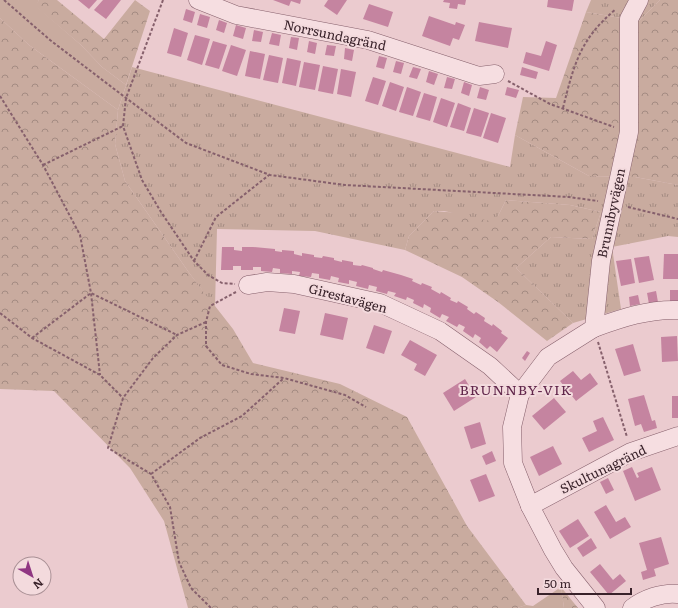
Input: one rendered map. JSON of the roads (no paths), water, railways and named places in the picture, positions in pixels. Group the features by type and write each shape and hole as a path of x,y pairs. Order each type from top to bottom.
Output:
{"street":[{"name":"Norrsundagränd","path":"198,0 236,15 368,40 479,76 496,74"},
{"name":"Brunnbyvägen","path":"594,328 601,261 628,132 629,19 639,0"},
{"name":"Girestavägen","path":"248,286 267,282 294,284 380,303 440,331 490,366 520,394"},
{"path":"596,608 564,568 530,506 513,463 512,427 520,394 548,357 594,328 631,315 664,310 678,310"},
{"name":"Skultunagränd","path":"530,506 631,452 678,436"},
{"path":"632,608 639,603 668,592 678,594"}],"district":[{"name":"BRUNNBY-VIK","path":"516,390"}]}
